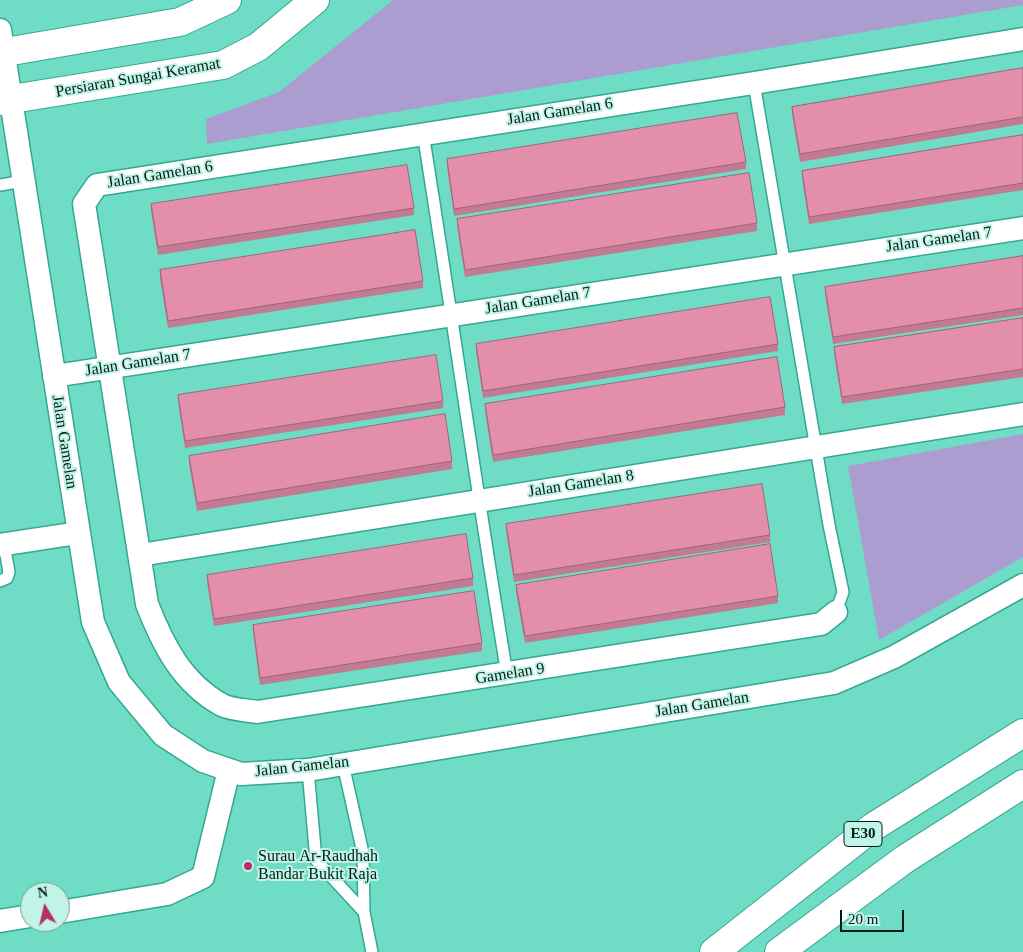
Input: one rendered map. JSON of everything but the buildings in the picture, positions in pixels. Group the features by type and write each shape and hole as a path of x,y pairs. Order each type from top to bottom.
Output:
{"main road":[{"path":"1,45 180,22 227,0"},
{"name":"Persiaran Sungai Keramat","path":"5,100 223,65 258,47 315,0"},
{"name":"E30","path":"714,952 873,827 1023,733"},
{"name":"E30","path":"779,952 905,859 1023,784"}],"street":[{"name":"Jalan Gamelan 6","path":"97,185 754,83 1023,39"},
{"name":"Jalan Gamelan","path":"1,45 5,100 23,181 93,622 119,682 163,735 203,761 241,774 308,770 834,683 894,657 1023,585"},
{"name":"Gamelan 9","path":"97,185 84,204 147,604 164,646 188,680 224,706 257,712 507,674 814,626 822,624 836,612"},
{"name":"Jalan Gamelan 7","path":"54,376 1023,228"},
{"name":"Jalan Gamelan 8","path":"140,555 1023,414"},
{"path":"2,544 78,533"},
{"path":"70,910 167,894 203,877 229,770"},
{"path":"0,921 20,918"}],"lane":[{"path":"754,83 816,448 843,592 836,612"},
{"path":"423,133 453,314 478,500 507,674"},
{"path":"0,185 23,181"},
{"path":"0,581 8,575 2,544"},
{"path":"343,764 362,854 364,912 372,952"},
{"path":"308,770 316,860 364,912"}],"shaded area":[{"path":"393,0 1023,0 1023,5 207,144 206,119 279,92"},
{"path":"1023,434 1023,557 879,640 848,466"}],"place":[{"name":"Surau Ar-Raudhah Bandar Bukit Raja","path":"248,866"}]}
